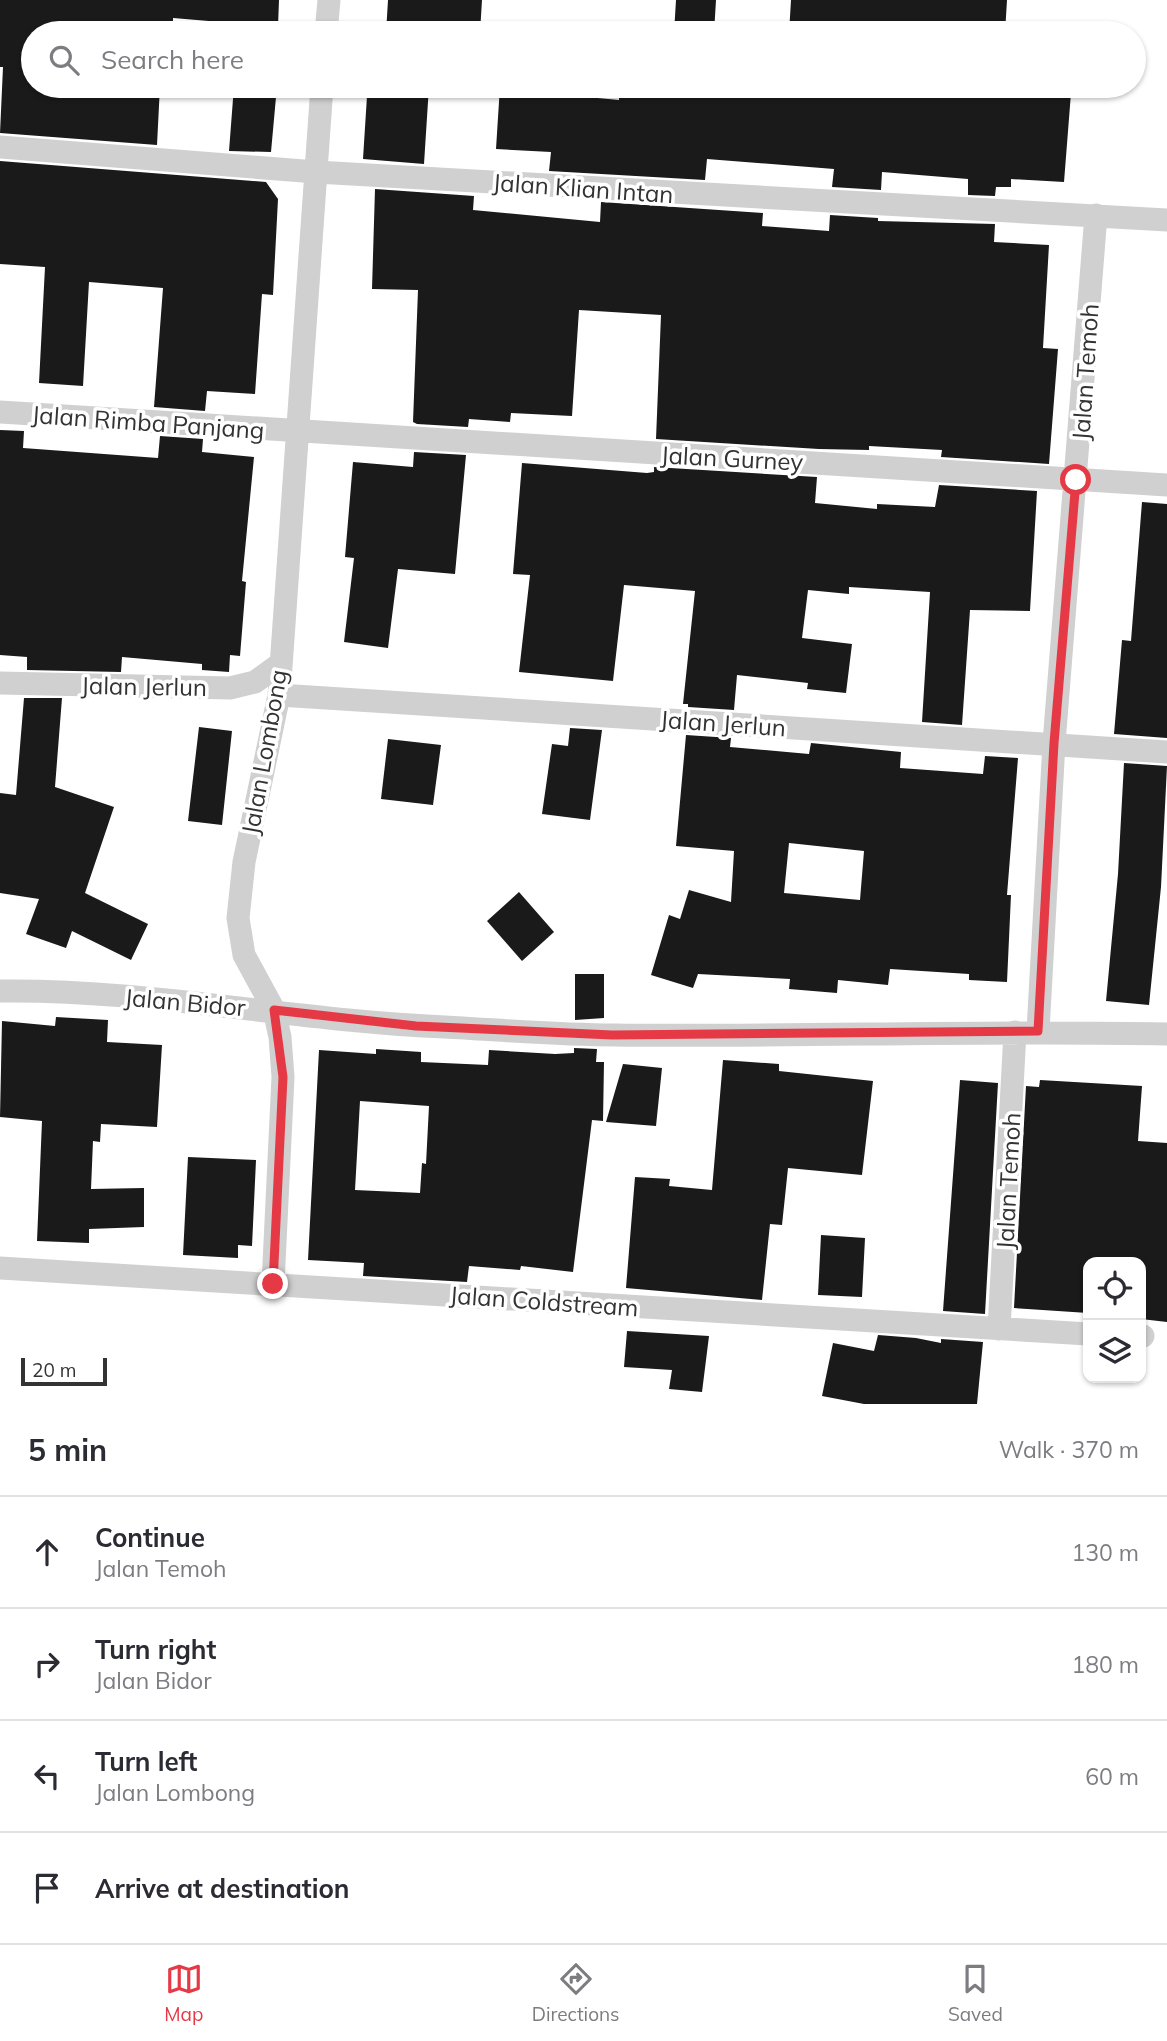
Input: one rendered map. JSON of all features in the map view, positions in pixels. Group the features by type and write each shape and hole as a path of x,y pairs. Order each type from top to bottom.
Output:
{"street":[{"path":"327,21 329,0"},
{"name":"Jalan Lombong","path":"273,1284 283,1077 274,1010 244,955 238,918 244,862 279,695 321,98"},
{"name":"Jalan Klian Intan","path":"0,147 316,172 1167,220"},
{"name":"Jalan Temoh","path":"999,1329 1054,743 1096,215"},
{"name":"Jalan Rimba Panjang","path":"0,412 296,432"},
{"name":"Jalan Gurney","path":"296,432 1167,485"},
{"name":"Jalan Jerlun","path":"0,683 230,688 255,682 281,663"},
{"name":"Jalan Jerlun","path":"279,695 1167,752"},
{"name":"Jalan Bidor","path":"0,991 52,990 416,1026 612,1035 1027,1031 1167,1034"},
{"name":"Jalan Coldstream","path":"0,1268 1083,1334"}],"building":[{"path":"0,0 279,0 278,21 173,18 173,21 21,21 21,98 159,98 157,145 0,133 3,67 0,67"},
{"path":"388,0 482,0 481,21 387,21"},
{"path":"676,0 716,0 715,21 675,21"},
{"path":"791,0 1007,0 1006,21 790,21"},
{"path":"233,98 276,98 271,152 229,151"},
{"path":"367,98 428,98 424,164 363,159"},
{"path":"499,98 1071,98 1064,182 1011,179 1011,187 996,187 995,196 968,195 968,179 882,172 881,190 832,187 834,169 707,159 705,180 549,171 551,152 496,149"},
{"path":"0,161 266,182 278,199 273,295 262,294 255,394 207,391 205,411 154,407 163,288 89,282 83,386 39,383 45,267 0,264"},
{"path":"375,189 474,196 473,210 600,222 601,202 763,213 762,226 829,231 830,215 878,218 878,221 995,224 994,242 1049,245 1043,348 1058,349 1049,464 941,457 942,450 869,446 869,450 819,449 656,439 661,315 579,310 572,416 511,413 510,422 469,419 468,427 417,424 413,422 418,290 372,289"},
{"path":"0,430 24,431 23,448 158,458 160,436 203,439 202,452 254,457 242,581 246,582 240,656 230,655 229,672 202,670 202,664 122,657 121,672 27,670 27,657 0,655"},
{"path":"414,452 466,455 455,574 398,569 388,648 344,642 354,558 345,557 353,462 413,467"},
{"path":"522,463 647,473 654,472 654,467 817,477 815,503 877,509 877,504 935,507 939,485 1037,491 1030,611 970,610 962,725 922,722 930,592 849,587 849,594 808,590 802,638 852,644 846,693 807,689 808,683 737,675 734,710 688,707 688,704 683,704 695,591 624,585 613,681 519,672 530,575 513,574"},
{"path":"1142,502 1167,504 1167,738 1114,734 1122,640 1131,641"},
{"path":"24,698 62,698 55,787 114,807 85,893 148,924 131,960 72,931 66,948 26,934 39,899 0,893 0,793 16,795"},
{"path":"199,727 232,731 222,825 188,821"},
{"path":"570,728 602,730 590,820 542,814 552,744 568,746"},
{"path":"686,735 731,738 730,747 809,754 811,743 901,752 900,768 983,774 985,756 1018,758 1007,895 1011,895 1007,982 969,980 969,974 890,969 888,985 838,980 837,993 789,989 790,979 698,974 693,988 651,975 669,915 680,919 689,890 731,902 734,851 676,846","holes":["789,843 864,851 860,900 784,893"]},
{"path":"388,739 441,745 433,805 381,799"},
{"path":"1124,763 1167,766 1161,887 1149,1005 1106,1001 1118,874"},
{"path":"519,892 554,932 522,961 487,921"},
{"path":"575,974 604,974 604,1018 575,1020"},
{"path":"56,1017 108,1020 107,1042 162,1045 157,1127 101,1124 100,1142 93,1141 91,1189 144,1188 144,1227 89,1229 89,1243 37,1241 42,1121 0,1117 2,1021 55,1026"},
{"path":"574,1048 597,1049 596,1062 604,1062 603,1121 592,1120 573,1272 521,1266 520,1270 469,1266 467,1282 363,1276 364,1263 308,1260 319,1050 376,1054 376,1049 421,1052 421,1062 488,1065 489,1050 574,1053","holes":["360,1101 429,1106 426,1164 422,1163 420,1193 355,1190"]},
{"path":"723,1060 779,1064 779,1071 873,1081 862,1175 788,1168 782,1225 770,1224 762,1300 626,1288 635,1177 670,1179 669,1186 712,1190"},
{"path":"623,1064 662,1068 656,1126 606,1122"},
{"path":"960,1080 998,1083 985,1314 943,1311"},
{"path":"1040,1080 1142,1086 1138,1141 1167,1143 1167,1322 1146,1320 1146,1257 1083,1257 1083,1313 1014,1308 1026,1086 1039,1087"},
{"path":"188,1157 256,1160 252,1246 238,1245 238,1258 183,1255"},
{"path":"821,1235 865,1238 862,1297 818,1295"},
{"path":"627,1331 709,1336 702,1392 669,1389 672,1370 624,1367"},
{"path":"878,1335 941,1343 941,1339 983,1342 977,1404 864,1404 822,1396 833,1343 874,1351"}],"route":[{"path":"273,1284 283,1077 280,1037 274,1010 416,1026 612,1035 1038,1031 1054,743 1076,480"}]}
